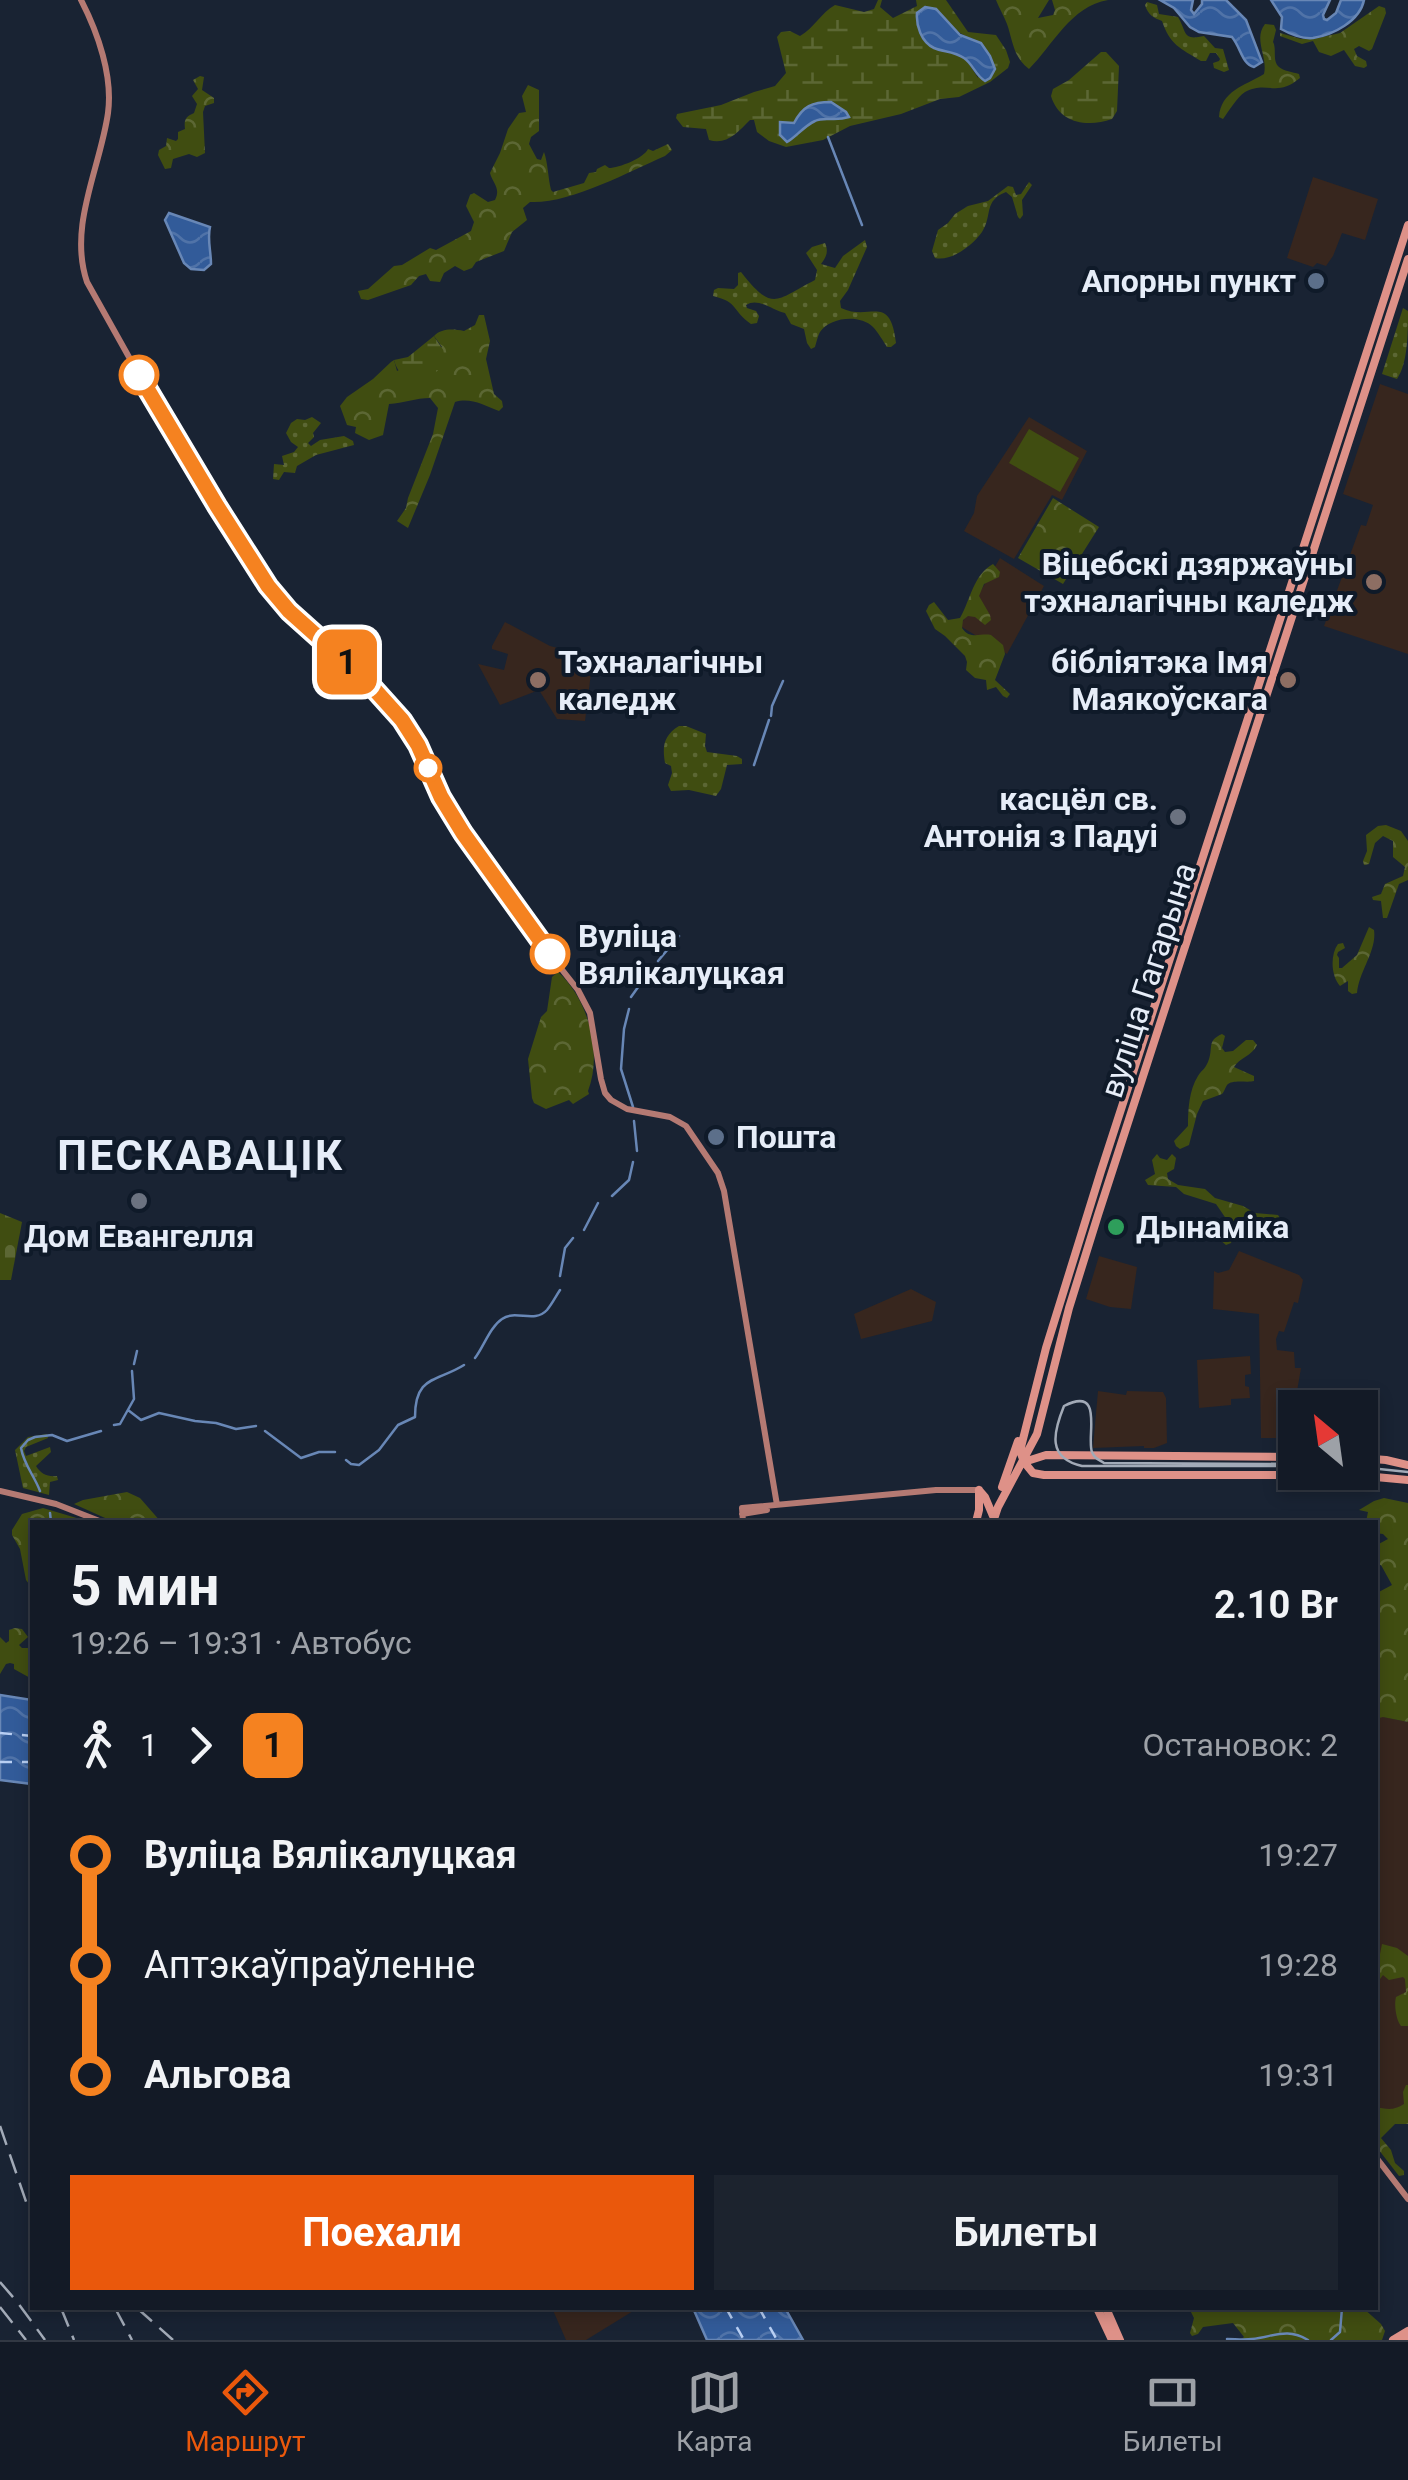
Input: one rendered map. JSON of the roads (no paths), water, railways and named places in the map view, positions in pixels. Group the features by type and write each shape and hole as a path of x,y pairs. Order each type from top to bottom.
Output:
{"main road":[{"name":"вуліца Гагарына","path":"1006,1489 1037,1434 1069,1308 1393,288 1408,225"},
{"name":"вуліца Гагарына","path":"1024,1462 1020,1451 1046,1348 1124,1100 1393,288 1408,259"},
{"path":"1183,917 1193,920"},
{"path":"1124,1100 1135,1103"},
{"path":"1046,1348 1058,1352"},
{"name":"вуліца Гагарына","path":"1006,1489 1037,1390"},
{"path":"1037,1434 1035,1445 1046,1455"},
{"path":"1037,1475 1024,1462 1046,1455 1278,1457"},
{"path":"1378,1459 1408,1465"},
{"path":"1384,1476 1386,1460"},
{"path":"979,1490 1006,1489 1026,1476 1037,1475 1339,1474 1408,1480"},
{"path":"993,1520 1006,1489"},
{"path":"979,1490 986,1497 993,1520"},
{"path":"976,1520 979,1490"},
{"path":"1098,2310 1112,2340"},
{"path":"1107,2310 1120,2340"},
{"path":"1394,2340 1408,2330"}],"street":[{"path":"80,0 98,41 109,94 81,240 83,268 95,297 217,506 278,598 366,680 406,726 463,833 585,1001 593,1025 602,1086 611,1100 627,1110 657,1113 682,1123 718,1173 777,1505"},
{"path":"746,1516 777,1505 936,1490 979,1490"},
{"path":"0,1492 56,1504 97,1520"},
{"path":"746,1516 777,1505"},
{"path":"1378,2160 1408,2199"}],"water":[{"path":"1160,0 1193,0 1194,14 1202,0 1226,0 1246,20 1262,62 1250,65 1232,37 1199,32"},
{"path":"1271,0 1330,0 1323,15 1327,20 1336,13 1341,0 1364,0 1344,26 1309,38 1281,29 1282,17"},
{"path":"925,7 936,9 960,35 981,43 995,69 990,78 985,81 964,58 926,42 917,18"},
{"path":"831,102 849,117 815,121 787,142 780,135 780,122 794,123 809,106"},
{"path":"169,213 210,227 211,264 204,270 191,269 184,263 165,220"},
{"path":"0,1695 30,1700 30,1784 0,1780"},
{"path":"694,2310 786,2310 803,2340 707,2340"}],"waterway":[{"path":"828,137 862,225"},
{"path":"771,716 783,681"},
{"path":"754,765 769,720"},
{"path":"658,961 679,936"},
{"path":"631,997 651,969"},
{"path":"629,1009 621,1069 633,1107"},
{"path":"634,1121 637,1151"},
{"path":"612,1196 629,1180 633,1162"},
{"path":"584,1230 598,1203"},
{"path":"560,1276 565,1248 573,1238"},
{"path":"475,1358 498,1322 507,1316 542,1314 560,1290"},
{"path":"134,1364 137,1351"},
{"path":"346,1460 359,1465 379,1450 398,1425 415,1417 423,1387 464,1365"},
{"path":"114,1425 120,1424 134,1399 132,1371"},
{"path":"128,1410 141,1420 159,1413 236,1429 256,1426"},
{"path":"40,1491 21,1448 28,1440 52,1435 67,1441 101,1431"},
{"path":"265,1431 301,1458 335,1452"},
{"path":"50,1513 51,1520"},
{"path":"1331,2340 1340,2332 1342,2310"},
{"path":"1227,2339 1287,2333 1308,2340"}],"tram line":[{"path":"1278,1464 1104,1463 1092,1452 1091,1415 1085,1402 1064,1406 1057,1426 1058,1451 1082,1466 1278,1466"},
{"path":"1378,1469 1408,1472"}],"railway":[{"path":"0,2126 30,2213"},
{"path":"0,2282 45,2340"},
{"path":"0,2307 26,2340"},
{"path":"62,2310 74,2340"},
{"path":"116,2310 132,2340"},
{"path":"139,2310 173,2340"}],"place":[{"name":"Апорны пункт","path":"1316,281"},
{"name":"Віцебскі дзяржаўны тэхналагічны каледж","path":"1374,582"},
{"name":"Тэхналагічны каледж","path":"538,680"},
{"name":"бібліятэка Імя Маякоўскага","path":"1288,680"},
{"name":"касцёл св. Антонія з Падуі","path":"1178,817"},
{"name":"Вуліца Вялікалуцкая","path":"550,954"},
{"name":"Пошта","path":"716,1137"},
{"name":"Дом Евангелля","path":"139,1201"},
{"name":"Дынаміка","path":"1116,1227"}],"district":[{"name":"ПЕСКАВАЦІК","path":"201,1155"}]}
